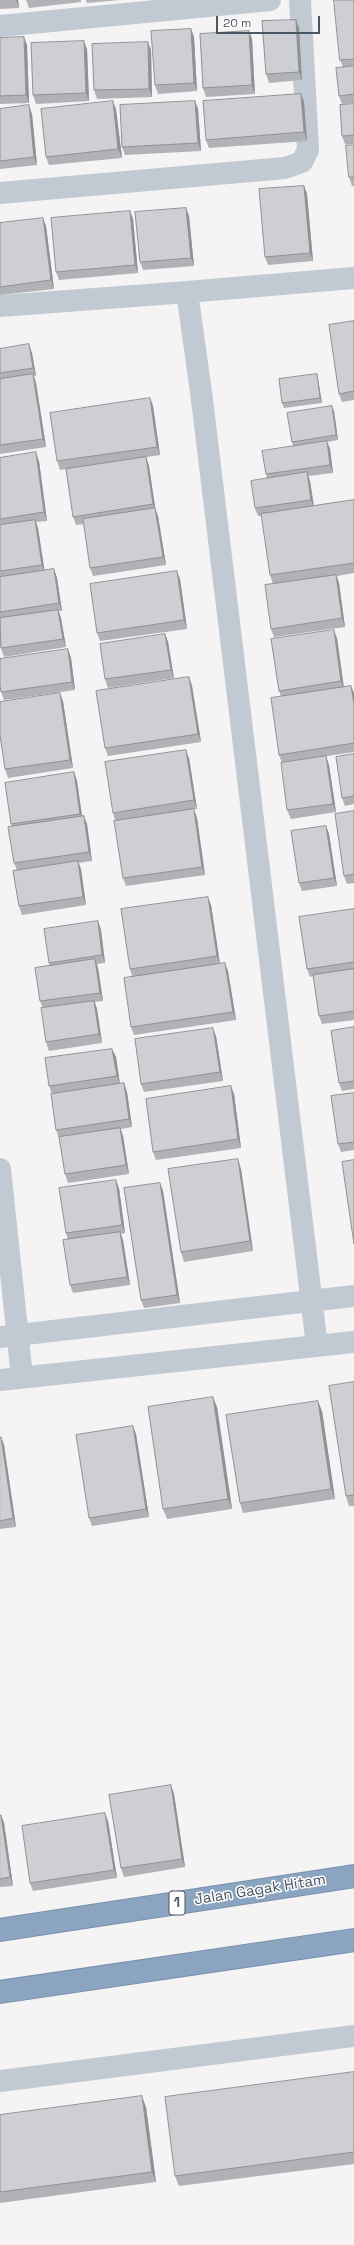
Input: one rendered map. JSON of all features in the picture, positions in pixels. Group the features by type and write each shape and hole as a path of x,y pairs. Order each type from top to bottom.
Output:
{"highway":[{"name":"Jalan Gagak Hitam","path":"0,1930 354,1876"},
{"path":"0,1992 354,1940"}],"street":[{"path":"0,26 270,0"},
{"path":"0,192 285,168 302,162 308,150 300,0"},
{"path":"0,306 354,278"},
{"path":"187,292 201,392 317,1346"},
{"path":"0,1169 9,1336 22,1377"},
{"path":"9,1336 354,1296"},
{"path":"0,1380 354,1342"},
{"path":"0,2081 354,2036"}],"building":[{"path":"334,0 354,0 354,59 340,60"},
{"path":"296,20 299,72 266,74 262,21"},
{"path":"191,29 194,83 155,85 151,31"},
{"path":"249,31 252,85 203,88 200,34"},
{"path":"24,37 26,95 0,96 0,38"},
{"path":"84,41 86,93 33,95 31,43"},
{"path":"148,42 149,89 94,90 92,44"},
{"path":"354,66 354,94 339,96 336,68"},
{"path":"301,94 304,132 206,140 203,101"},
{"path":"113,101 118,149 46,157 41,109"},
{"path":"195,101 198,143 122,147 120,105"},
{"path":"354,104 354,135 342,136 340,105"},
{"path":"29,105 34,157 0,161 0,109"},
{"path":"346,145 354,145 354,177 349,177"},
{"path":"304,186 310,253 265,257 259,189"},
{"path":"186,208 191,258 140,262 135,212"},
{"path":"130,211 135,265 56,272 51,218"},
{"path":"43,218 51,280 0,287 0,223"},
{"path":"354,321 354,391 339,394 329,325"},
{"path":"29,344 33,368 0,373 0,349"},
{"path":"33,374 43,439 0,445 0,379"},
{"path":"317,374 320,398 282,403 279,379"},
{"path":"150,398 157,447 57,461 50,413"},
{"path":"332,406 336,435 292,442 287,413"},
{"path":"327,441 330,465 266,474 262,451"},
{"path":"36,452 44,512 0,519 0,458"},
{"path":"146,457 153,504 73,517 66,469"},
{"path":"307,472 311,500 255,508 251,481"},
{"path":"354,500 354,563 270,575 261,514"},
{"path":"155,508 163,557 90,568 83,519"},
{"path":"35,520 42,565 0,571 0,525"},
{"path":"54,569 59,603 0,612 0,577"},
{"path":"177,571 184,620 97,633 90,584"},
{"path":"336,575 342,618 271,629 265,585"},
{"path":"58,610 63,639 1,648 0,618"},
{"path":"334,630 341,681 279,691 271,639"},
{"path":"165,634 171,670 105,679 100,644"},
{"path":"68,649 72,682 1,692 0,659"},
{"path":"189,677 198,734 105,748 96,691"},
{"path":"351,686 354,704 354,743 279,755 271,698"},
{"path":"60,693 70,760 5,769 0,735 0,702"},
{"path":"186,750 194,800 113,813 105,762"},
{"path":"354,754 354,796 342,798 336,757"},
{"path":"326,756 333,804 287,810 281,763"},
{"path":"74,772 80,814 11,824 5,783"},
{"path":"194,809 202,867 123,878 114,821"},
{"path":"354,811 354,874 344,876 335,814"},
{"path":"84,816 89,852 14,863 8,827"},
{"path":"326,826 334,878 299,883 291,831"},
{"path":"78,861 83,897 19,906 13,871"},
{"path":"208,897 217,956 130,969 121,909"},
{"path":"354,909 354,962 307,969 299,917"},
{"path":"98,921 102,955 49,963 44,929"},
{"path":"95,959 100,993 40,1001 35,968"},
{"path":"225,963 233,1012 131,1027 124,978"},
{"path":"354,969 354,1011 319,1016 313,975"},
{"path":"94,1001 99,1034 46,1042 41,1008"},
{"path":"354,1027 354,1081 339,1083 331,1031"},
{"path":"213,1028 220,1072 141,1084 135,1039"},
{"path":"112,1049 117,1076 49,1086 45,1058"},
{"path":"124,1083 129,1119 56,1130 51,1094"},
{"path":"231,1086 238,1139 153,1152 146,1099"},
{"path":"354,1093 354,1142 338,1144 331,1096"},
{"path":"120,1128 126,1165 65,1174 59,1137"},
{"path":"238,1159 250,1241 181,1252 168,1169"},
{"path":"354,1160 354,1244 342,1162"},
{"path":"116,1180 122,1225 66,1233 59,1188"},
{"path":"160,1183 177,1295 141,1300 124,1188"},
{"path":"120,1232 127,1277 70,1285 63,1240"},
{"path":"354,1382 354,1495 346,1496 329,1386"},
{"path":"213,1397 228,1499 163,1509 148,1407"},
{"path":"318,1401 331,1489 240,1503 226,1415"},
{"path":"133,1426 146,1509 89,1518 76,1435"},
{"path":"0,1437 13,1518 0,1521"},
{"path":"171,1785 182,1859 121,1868 109,1795"},
{"path":"105,1813 114,1870 30,1883 22,1826"},
{"path":"0,1815 10,1877 0,1879"},
{"path":"354,2072 354,2152 175,2176 165,2097"},
{"path":"142,2096 152,2172 0,2192 0,2115"}]}
